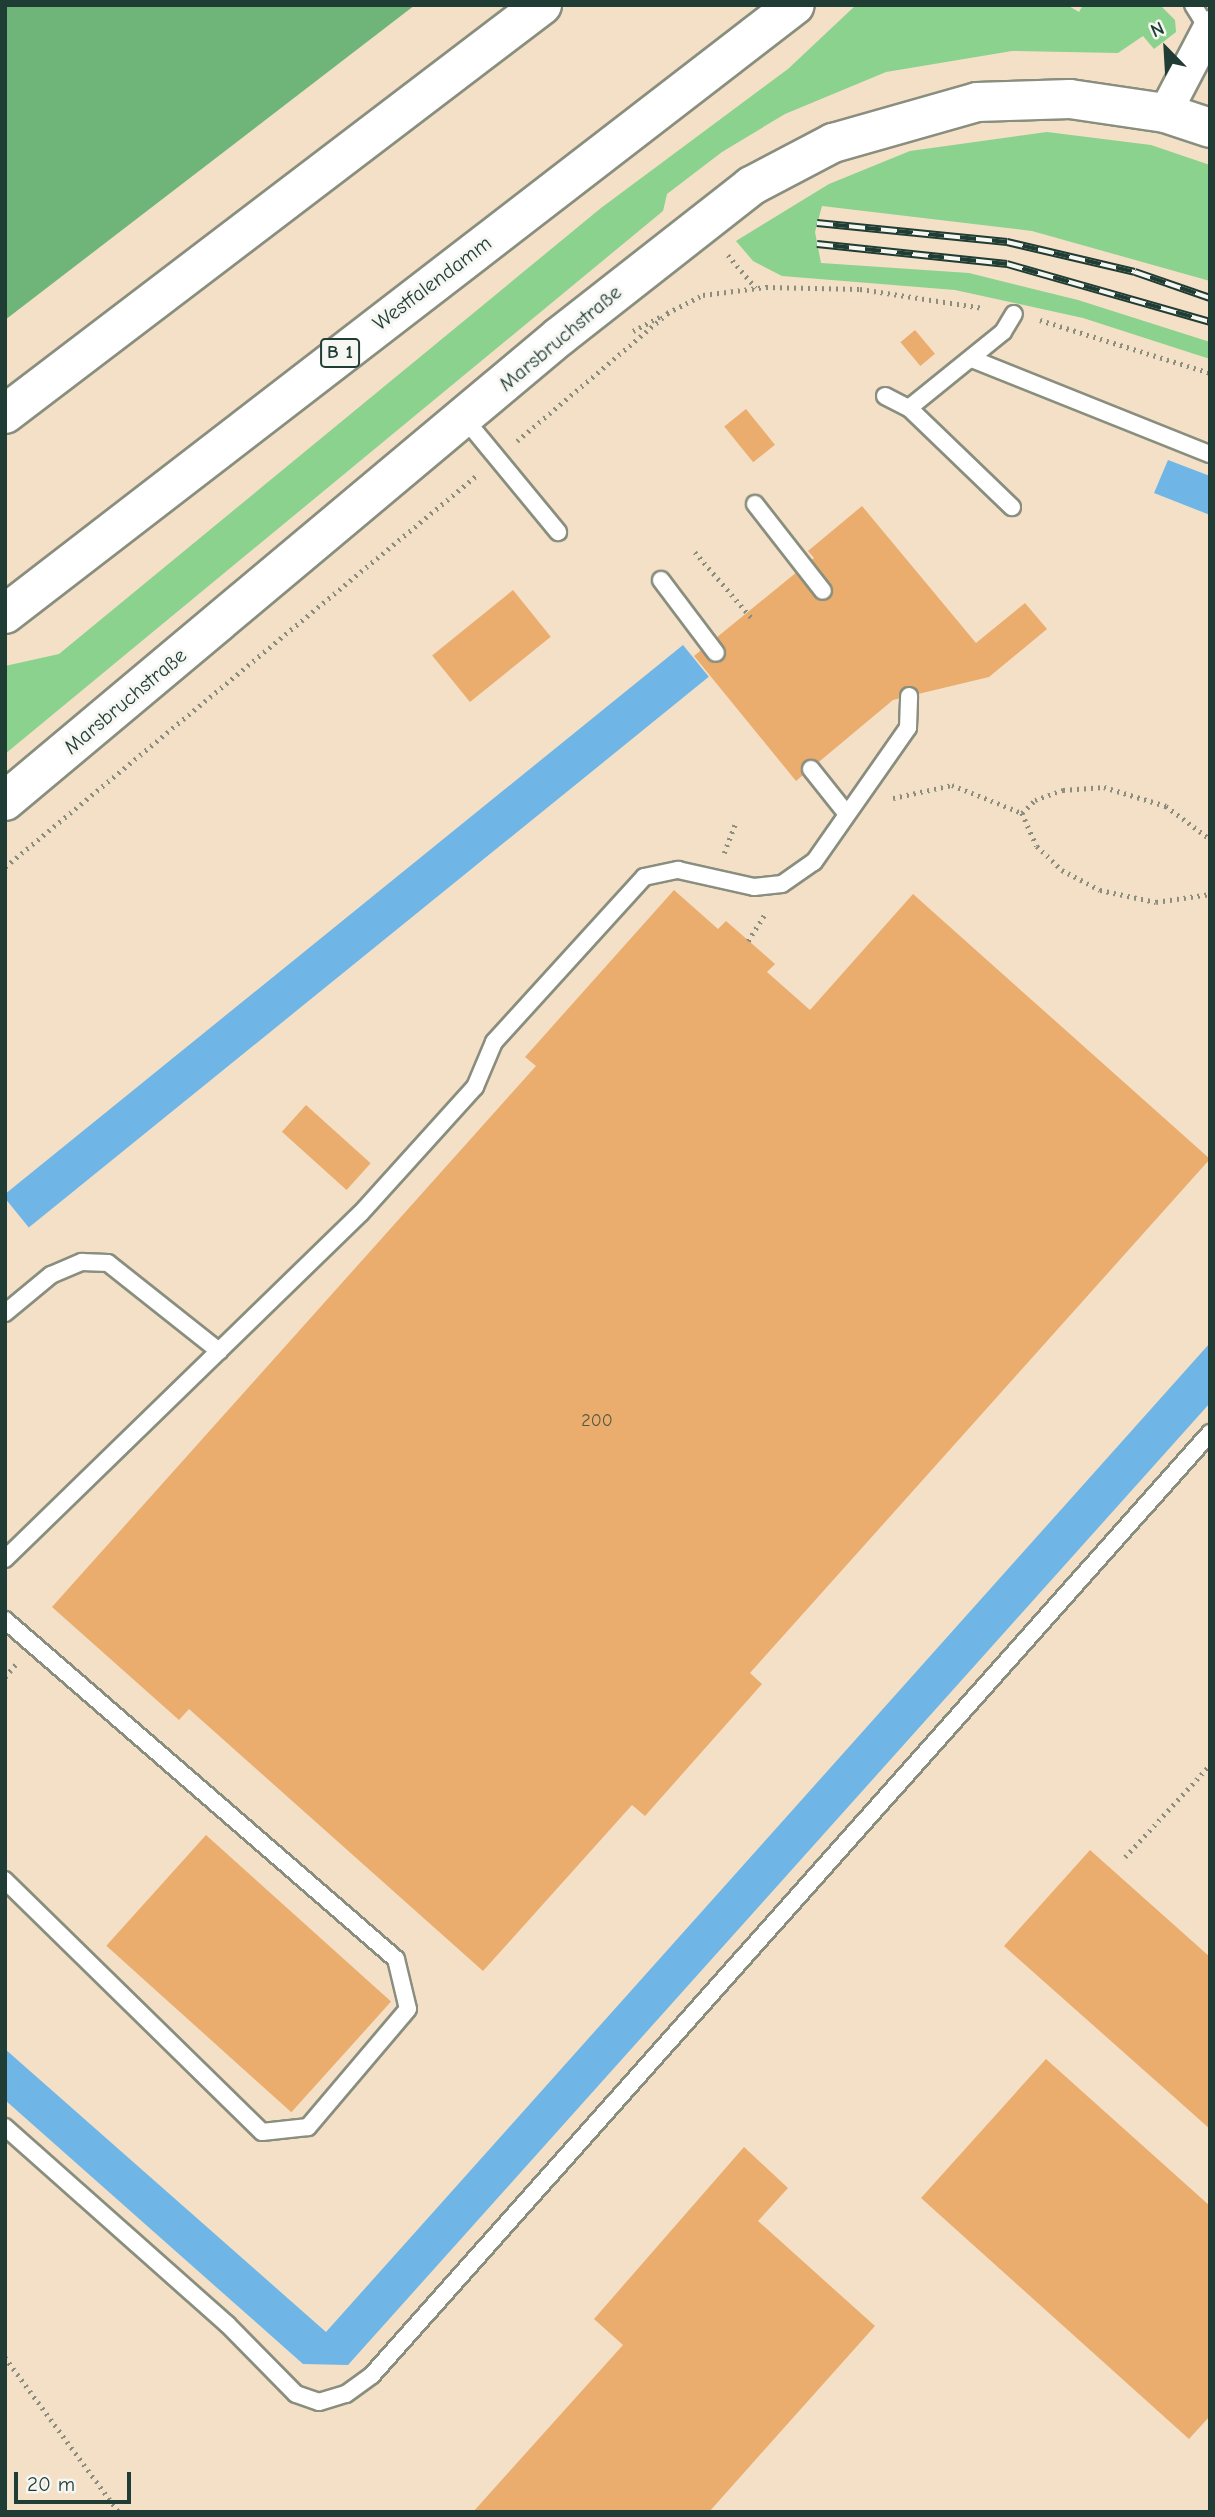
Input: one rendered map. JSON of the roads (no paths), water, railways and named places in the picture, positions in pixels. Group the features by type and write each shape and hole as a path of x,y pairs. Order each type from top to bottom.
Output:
{"main road":[{"path":"5,414 542,5"},
{"name":"Westfalendamm","path":"5,614 795,5"},
{"name":"Marsbruchstraße","path":"5,801 701,222 751,186 834,143 977,102 1070,99 1165,113 1210,128"}],"street":[{"path":"1165,113 1203,21"}],"lane":[{"path":"909,408 1003,332 1014,314"},
{"path":"972,359 1210,454"},
{"path":"885,396 909,408 1012,507"},
{"path":"464,418 558,532"},
{"path":"755,503 823,591"},
{"path":"661,580 716,653"},
{"path":"5,1559 360,1213 475,1087 494,1042 644,877 678,870 754,887 782,884 814,862 908,728 909,696"},
{"path":"811,769 846,813"},
{"path":"5,1313 51,1275 82,1262 108,1263 219,1351"},
{"path":"5,2127 228,2324 296,2394 319,2402 346,2394 372,2375 1210,1433"},
{"path":"5,1620 396,1959 408,2009 308,2127 262,2132 5,1880"}],"water":[{"path":"1168,460 1210,476 1210,515 1154,493"},
{"path":"683,645 709,677 29,1228 5,1198 5,1194"},
{"path":"1210,1343 1210,1403 348,2365 303,2364 5,2100 5,2049 326,2332"}],"railway":[{"path":"817,223 1007,242 1135,272 1210,298"},
{"path":"817,244 1007,264 1210,322"}]}
